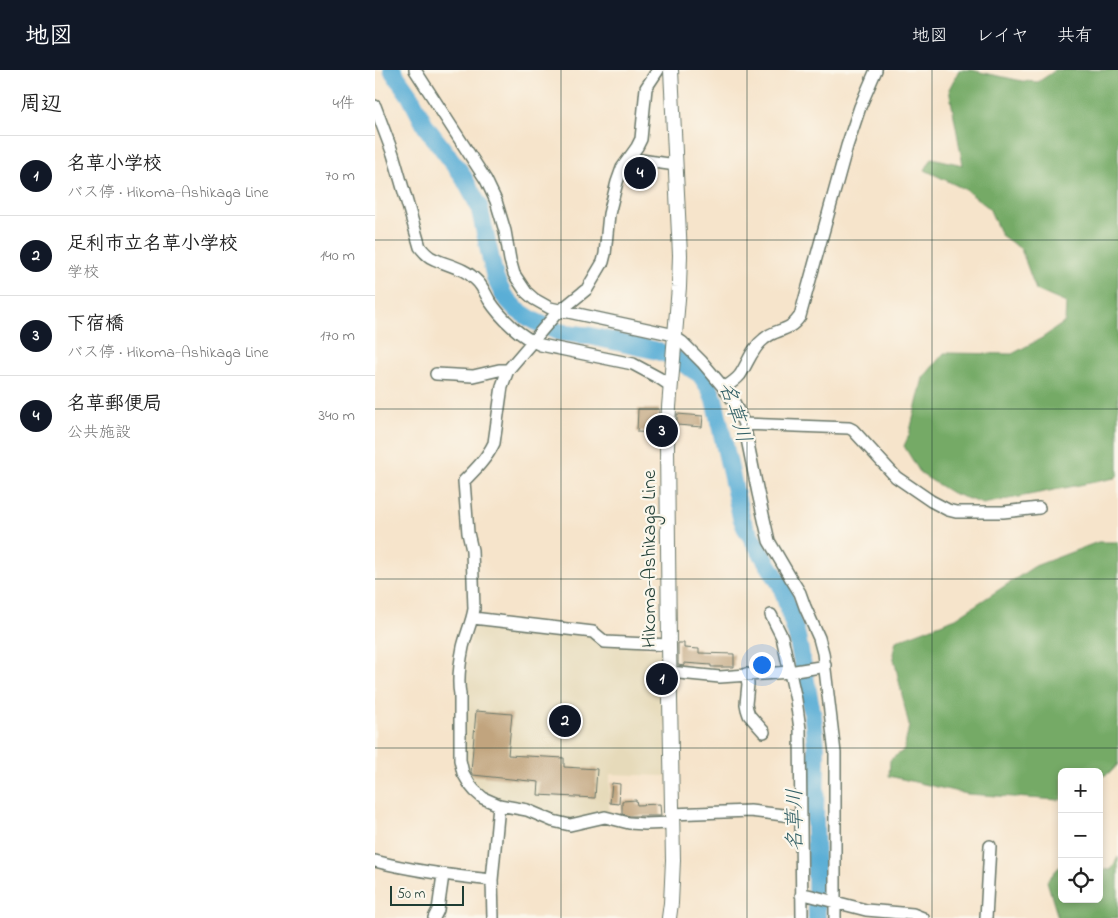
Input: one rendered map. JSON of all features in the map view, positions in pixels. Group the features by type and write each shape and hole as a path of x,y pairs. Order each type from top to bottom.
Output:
{"main road":[{"path":"671,70 680,264 675,340"},
{"name":"Hikoma-Ashikaga Line","path":"669,918 672,875 667,454 675,340"}],"street":[{"path":"415,70 486,180 496,201 505,231 514,274 526,292 558,313 670,334 702,362 725,388 734,402 744,424 769,541 800,593 819,638 823,653 822,666 835,753 832,902 835,918"},
{"path":"658,70 646,88 641,139 622,168 617,182 609,214 603,262 587,289 558,313 508,370 502,386 491,451 465,481 468,533 472,550 475,609 463,646 458,686 460,694 460,760 463,773 469,785 483,798 499,805 527,810 553,821 570,825 605,817 629,823 645,824 671,818 750,811 800,817"},
{"path":"725,388 740,375 754,351 765,338 789,327 800,316 847,146 860,107 876,70"},
{"path":"375,106 393,154 420,247 428,255 465,271 477,280 496,310 521,334 633,364 671,383"},
{"path":"630,157 675,165"},
{"path":"436,374 473,376 499,370 508,370"},
{"path":"744,424 849,428 853,430 896,477 931,501 948,510 956,512 1003,512 1039,508"},
{"path":"771,615 781,637 792,671 800,730 800,817 805,895 801,918"},
{"path":"473,618 593,632 605,642 669,645"},
{"path":"669,672 720,677 792,671 822,666"},
{"path":"746,674 748,684 747,709 764,732"},
{"path":"493,918 492,880 499,805"},
{"path":"986,918 989,846"},
{"path":"375,861 443,875 492,880"},
{"path":"434,918 438,910 443,875"},
{"path":"805,895 866,910 913,914 923,918"}],"shaded area":[{"path":"481,624 591,636 660,650 664,653 666,776 610,774 609,811 570,821 497,801 485,795 472,783 464,760 464,681 473,629"}],"green space":[{"path":"959,70 971,70 1022,81 1038,82 1054,70 1118,70 1118,475 1115,478 983,504 952,493 921,474 904,446 909,435 923,378 944,353 1012,354 1042,338 1065,322 1066,303 1036,290 1021,249 1001,235 989,208 966,190 925,170 932,158 963,165 949,89"},
{"path":"1098,542 1118,542 1118,764 1111,772 1103,776 1103,768 1058,768 1058,800 967,794 889,776 890,760 904,750 909,726 893,654 896,641 956,618 1035,566"},
{"path":"1118,857 1118,918 1058,918 1047,881 1058,868 1058,903 1103,903 1103,869 1111,870"}],"building":[{"path":"632,166 650,169 648,182 629,179"},
{"path":"638,409 659,409 658,433 637,432"},
{"path":"677,414 703,416 702,427 677,425"},
{"path":"678,643 684,643 684,648 699,649 699,653 734,654 734,667 711,667 711,665 684,663 684,666 678,665"},
{"path":"476,711 512,714 508,755 564,758 564,767 597,769 595,798 538,795 539,782 473,775 471,772"},
{"path":"612,783 620,784 619,804 610,803"},
{"path":"636,800 637,805 660,804 661,816 630,816 622,814 622,801"}],"waterway":[{"name":"名草川","path":"392,70 410,96 426,127 461,173 479,206 495,278 504,296 517,310 534,321 559,332 590,336 669,355 700,374 710,389 714,399 741,517 745,527 781,585 797,636 813,717 816,747 817,918"}],"place":[{"name":"名草郵便局","path":"640,173"},
{"name":"下宿橋","path":"662,431"},
{"name":"名草小学校","path":"662,679"},
{"name":"足利市立名草小学校","path":"565,721"}]}
